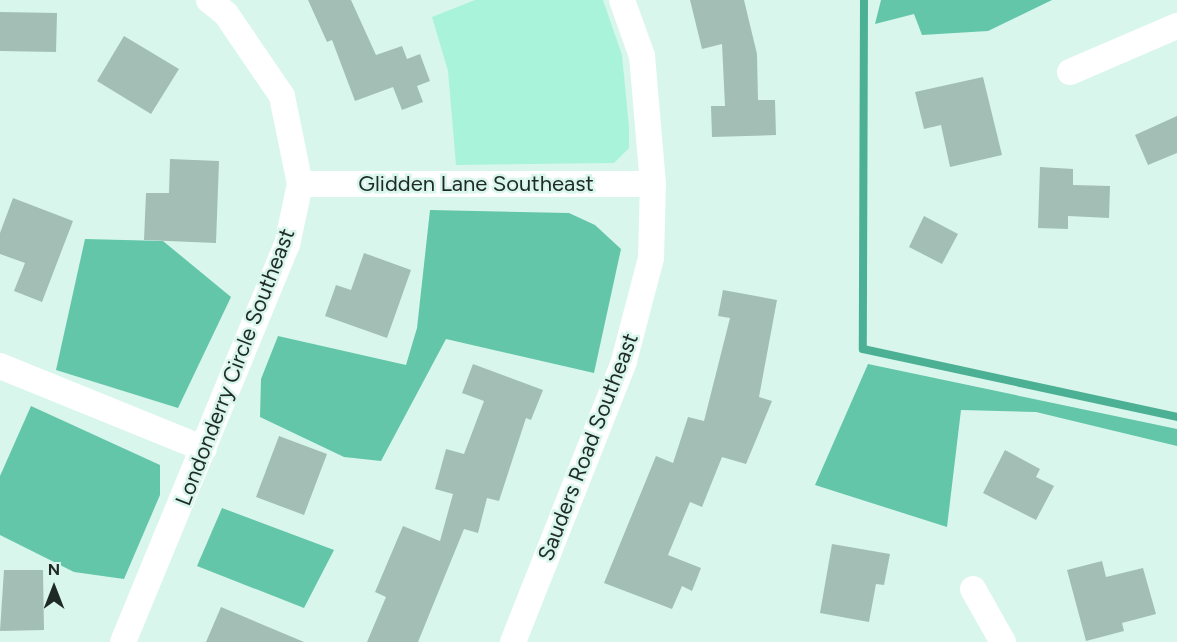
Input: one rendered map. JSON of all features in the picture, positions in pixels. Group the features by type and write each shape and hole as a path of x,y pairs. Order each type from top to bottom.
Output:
{"street":[{"name":"Londonderry Circle Southeast","path":"123,642 287,246 300,184 282,96 226,14 209,0"},
{"name":"Sauders Road Southeast","path":"513,642 624,362 651,258 653,184 642,56 621,0"},
{"path":"1070,72 1177,26"},
{"name":"Glidden Lane Southeast","path":"300,184 653,184"},
{"path":"0,366 204,449"},
{"path":"973,589 1003,642"}],"green space":[{"path":"475,0 603,0 622,55 629,127 629,148 614,163 456,165 448,71 432,17"},
{"path":"881,0 1052,0 988,31 922,35 914,14 875,24"},
{"path":"430,210 569,213 595,225 621,249 594,373 446,339 381,461 344,457 260,417 261,379 278,336 406,365 417,328"},
{"path":"85,239 163,241 231,297 178,408 56,370"},
{"path":"868,364 1177,429 1177,446 1036,412 961,410 947,527 815,485"},
{"path":"31,406 160,465 160,495 124,579 74,572 0,535 0,476"},
{"path":"222,508 334,550 304,608 197,566"}],"building":[{"path":"308,0 351,0 376,55 402,46 407,59 420,54 430,81 417,86 423,102 402,110 393,87 355,101 332,40 327,42"},
{"path":"690,0 744,0 757,54 758,100 775,100 776,135 712,137 711,106 725,106 722,44 702,49"},
{"path":"0,12 57,13 56,52 0,51"},
{"path":"124,36 179,69 151,114 97,81"},
{"path":"983,77 1002,155 950,167 941,125 924,129 915,92"},
{"path":"1177,116 1177,153 1148,165 1135,135"},
{"path":"170,159 219,161 216,243 144,240 146,193 169,193"},
{"path":"1040,167 1073,169 1073,185 1110,186 1109,218 1068,216 1068,229 1038,228"},
{"path":"13,198 73,221 42,302 14,291 25,263 0,254 0,233"},
{"path":"924,216 958,234 942,264 909,247"},
{"path":"364,253 411,270 387,338 325,316 336,285 351,290"},
{"path":"723,290 777,300 759,397 772,401 746,464 722,457 702,507 690,502 668,555 701,568 692,591 682,586 672,609 604,583 656,456 673,463 688,417 704,421 730,318 718,316"},
{"path":"473,364 543,390 531,420 526,418 499,501 487,498 478,533 464,529 418,642 367,642 386,597 375,592 403,526 440,541 453,494 435,489 446,449 464,454 484,401 462,393"},
{"path":"279,436 327,454 304,515 256,497"},
{"path":"1005,450 1040,469 1036,477 1054,486 1036,520 983,493"},
{"path":"832,544 890,554 884,585 876,584 869,622 820,613"},
{"path":"1102,561 1106,577 1143,568 1156,614 1122,623 1124,631 1086,641 1067,570"},
{"path":"4,570 43,570 44,630 0,631"},
{"path":"221,607 304,642 206,642"}],"waterway":[{"path":"864,0 863,349 1177,417"}]}
